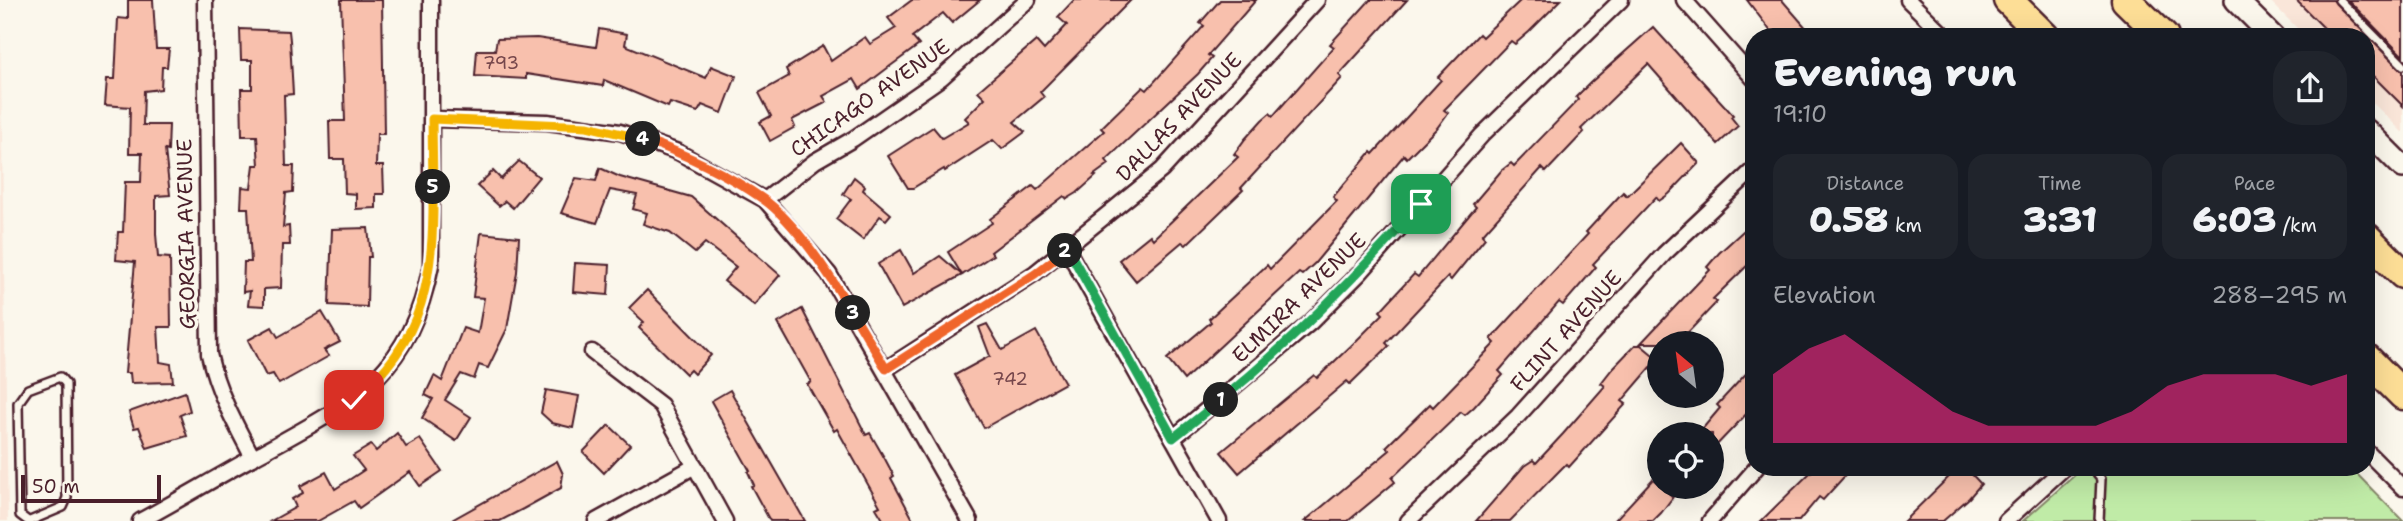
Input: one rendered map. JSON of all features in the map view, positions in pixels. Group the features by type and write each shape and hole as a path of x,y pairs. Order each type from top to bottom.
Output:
{"highway":[{"path":"2008,0 2036,28"},
{"path":"2126,0 2155,28"},
{"path":"2375,246 2403,274"},
{"path":"2375,367 2403,395"}],"street":[{"name":"GEORGIA AVENUE","path":"205,0 209,354 224,401 253,458"},
{"path":"142,520 354,400 388,367 409,335 425,295 431,265 431,0"},
{"name":"CHICAGO AVENUE","path":"765,200 815,161 863,133 942,78 1028,0"},
{"name":"DALLAS AVENUE","path":"886,369 1035,274 1162,170 1317,0"},
{"name":"ELMIRA AVENUE","path":"1173,438 1310,323 1360,273 1482,135 1621,0"},
{"path":"1684,0 1745,69"},
{"path":"1908,0 1937,28"},
{"path":"2236,0 2264,28"},
{"path":"432,119 547,122 620,132 678,152 765,200 829,274 886,369 970,521"},
{"path":"2375,139 2403,167"},
{"name":"FLINT AVENUE","path":"1408,521 1518,416 1664,254 1745,178"},
{"path":"1068,249 1219,521"},
{"path":"592,352 661,405 725,521"},
{"path":"2375,460 2403,488"},
{"path":"596,521 695,466"},
{"path":"1710,521 1749,476"},
{"path":"2006,521 2055,476"}],"lane":[{"path":"2339,0 2367,28"},
{"path":"2375,37 2403,65"},
{"path":"60,377 66,384 67,498 63,507 43,519 29,521 20,514 18,403 28,389 60,377"},
{"path":"2098,476 2101,479 2099,521"}],"shaded area":[{"path":"2269,0 2403,0 2403,133 2375,105 2375,28 2297,28"},
{"path":"0,18 8,521 0,521"}],"green space":[{"path":"2074,476 2359,476 2403,521 2023,521"}],"building":[{"path":"128,0 153,0 156,49 169,49 167,67 162,67 161,89 144,91 143,125 169,125 168,151 165,150 170,195 156,196 156,234 158,257 170,258 171,327 158,327 160,362 171,364 173,382 131,383 130,373 125,373 135,262 116,260 118,232 123,232 125,182 141,182 142,153 129,153 130,107 105,105 107,79 115,79 118,18 128,19"},
{"path":"341,0 382,0 384,134 377,134 376,166 383,166 384,194 376,194 376,208 356,209 356,194 345,193 344,159 330,159 329,121 345,121"},
{"path":"912,0 980,0 952,23 943,13 912,37 919,45 860,89 854,79 823,96 827,102 792,120 795,127 770,141 760,122 771,116 759,93 789,76 786,69 823,46 831,61 865,37 870,44 896,28 888,18"},
{"path":"1074,0 1131,0 1040,92 1044,97 1014,122 1025,132 1002,149 993,140 945,171 944,169 913,188 908,188 888,156 933,127 942,138 969,122 965,118 985,98 978,91 1036,41 1044,50 1067,25 1058,17"},
{"path":"1220,0 1256,0 1208,55 1212,58 1198,74 1106,160 1109,164 1077,193 1067,199 1064,196 991,252 993,255 962,275 948,252 992,223 990,219 1033,186 1037,190 1104,131 1101,128 1143,87 1147,90 1204,26 1200,23"},
{"path":"1370,0 1407,0 1339,75 1342,78 1241,188 1243,190 1186,245 1182,242 1136,281 1119,260 1150,235 1153,239 1238,157 1234,154 1245,139 1270,113 1273,116 1334,47 1330,44"},
{"path":"1521,0 1561,0 1515,44 1511,41 1444,110 1448,113 1437,128 1407,158 1404,155 1315,263 1302,275 1299,273 1184,380 1167,359 1211,322 1209,319 1267,265 1270,269 1337,201 1333,197 1371,152 1373,154 1441,80 1438,77 1479,34 1482,37"},
{"path":"1747,0 1782,0 1806,28 1768,28"},
{"path":"2296,0 2333,0 2361,28 2324,28"},
{"path":"2348,0 2403,0 2403,56"},
{"path":"1653,27 1733,115 1731,117 1738,126 1718,144 1648,64 1581,129 1584,132 1546,172 1542,168 1482,235 1485,238 1451,280 1448,277 1386,343 1389,346 1350,384 1347,381 1239,473 1221,452 1314,375 1317,378 1355,342 1383,314 1380,311 1414,274 1418,277 1476,207 1473,204 1501,171 1511,163 1514,166 1578,100 1576,97 1590,83"},
{"path":"240,29 289,31 290,40 293,94 284,95 286,166 294,166 293,192 286,193 283,227 289,226 290,245 282,245 281,288 264,289 264,306 248,305 250,291 243,292 244,262 251,262 248,208 241,208 242,187 251,188 254,165 259,165 257,136 242,136 241,89 252,89 252,60 241,60"},
{"path":"599,29 627,34 625,45 706,78 711,66 736,76 722,113 702,105 698,112 670,103 668,107 604,80 603,86 526,74 526,79 475,76 477,50 495,50 497,39 537,38 596,47"},
{"path":"2375,43 2403,71 2403,106 2375,78"},
{"path":"1681,143 1699,163 1669,194 1659,201 1656,197 1593,264 1596,267 1563,305 1559,302 1499,371 1503,375 1474,407 1465,415 1461,412 1392,478 1395,482 1348,521 1305,521 1390,450 1386,447 1430,404 1433,407 1495,343 1491,339 1623,192 1627,196"},
{"path":"519,161 539,177 513,208 505,201 499,206 477,186 493,171 501,179"},
{"path":"600,168 620,177 691,197 780,275 754,305 724,281 736,267 705,243 695,253 670,233 643,224 647,213 633,209 637,195 610,190 597,223 561,213 576,178 596,181"},
{"path":"854,177 865,186 863,190 891,214 886,220 880,216 863,240 836,219 851,199 843,194"},
{"path":"368,228 371,257 368,257 367,307 329,305 332,229"},
{"path":"1745,229 1745,268 1713,299 1717,302 1689,331 1652,331 1710,270 1707,267"},
{"path":"481,233 519,237 517,272 507,329 488,368 479,365 474,379 461,374 445,400 471,417 456,441 422,418 433,399 425,395 434,376 442,381 463,328 478,333 484,298 473,297"},
{"path":"901,250 914,273 940,256 962,275 902,308 878,264"},
{"path":"575,263 610,265 608,295 573,292"},
{"path":"647,290 711,355 694,374 690,370 686,374 639,328 644,322 629,308"},
{"path":"802,309 866,435 870,433 894,476 891,478 914,521 884,521 876,508 880,506 837,429 834,431 807,384 811,382 778,323"},
{"path":"322,312 340,342 324,350 329,356 279,384 273,374 266,376 248,340 272,327 278,337"},
{"path":"987,324 1002,350 1036,331 1065,383 984,428 955,375 990,356 979,327"},
{"path":"1635,345 1641,345 1647,350 1647,372 1622,401 1626,404 1569,467 1566,464 1510,521 1476,521 1524,466 1533,460 1536,463 1563,434 1605,386 1601,383"},
{"path":"1745,375 1745,415 1724,437 1724,422 1708,422 1720,408 1724,408 1724,397"},
{"path":"546,390 579,396 573,428 552,423 541,413"},
{"path":"730,390 805,521 770,521 751,486 754,485 748,472 750,471 711,401"},
{"path":"185,392 190,411 180,415 187,436 147,448 139,427 134,428 129,412"},
{"path":"609,425 630,445 604,473 583,452"},
{"path":"397,433 406,447 420,439 442,471 420,486 410,472 359,508 354,501 318,521 271,521 296,507 292,499 303,493 300,486 326,472 335,489 364,470 353,456 371,445 376,451"},
{"path":"557,461 563,474 561,488 500,521 450,521"},
{"path":"1807,476 1845,476 1823,500 1819,497 1799,521 1761,521"},
{"path":"1950,476 1973,476 1981,484 1943,521 1904,521"},
{"path":"1647,485 1647,499 1672,499 1653,521 1614,521"}],"route":[{"path":"354,400 388,367 414,326 425,295 431,265 433,228 432,119 547,122 587,126 643,139 703,164 765,200 798,236 829,274 886,369 1035,274 1068,249 1173,438 1267,362 1310,323 1360,273 1421,204"}]}
